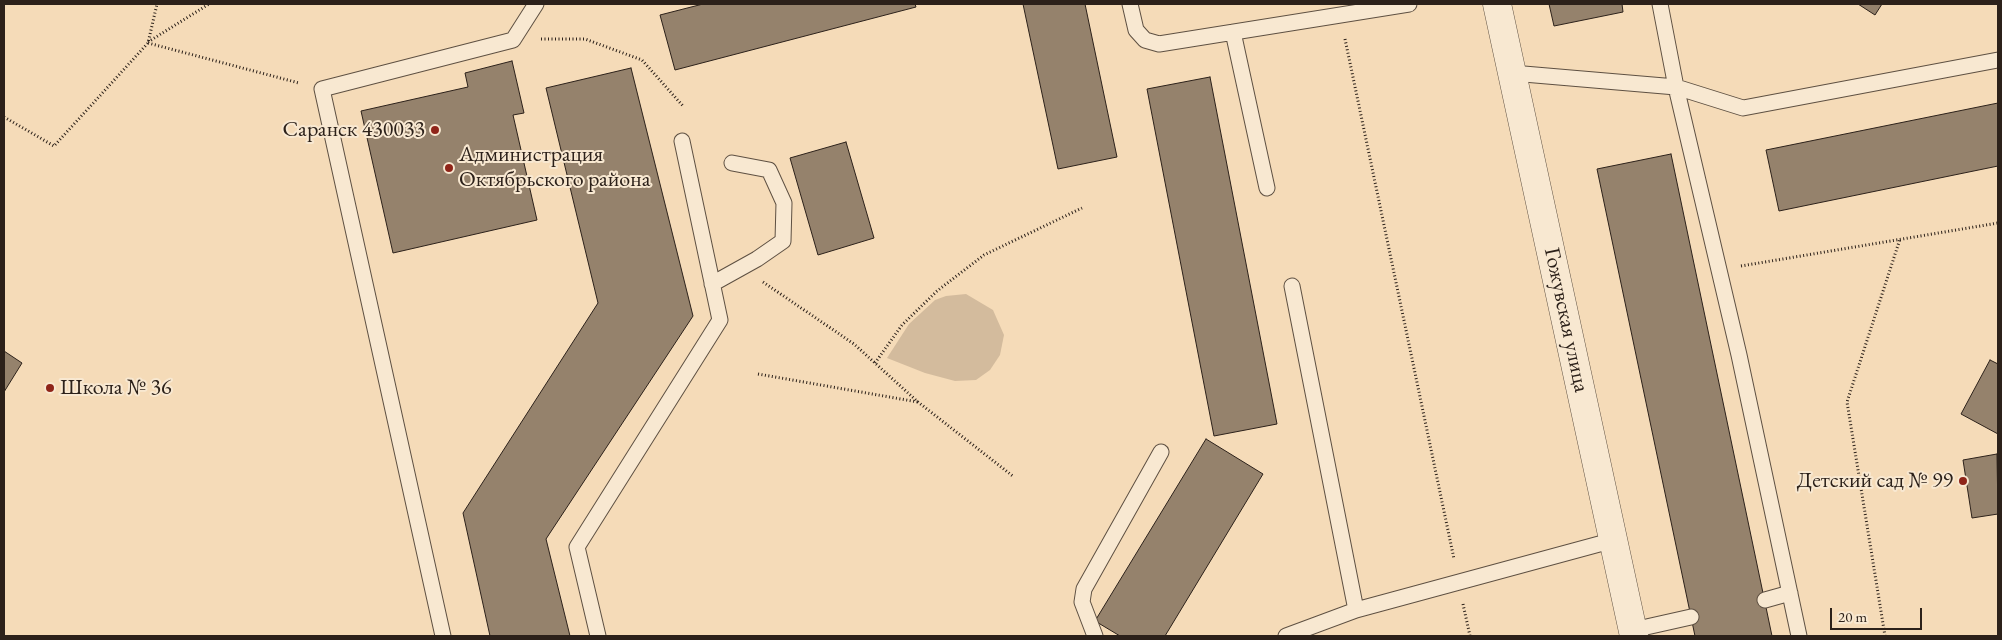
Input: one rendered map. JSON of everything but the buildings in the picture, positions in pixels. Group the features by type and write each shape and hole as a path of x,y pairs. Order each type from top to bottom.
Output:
{"street":[{"name":"Гожувская улица","path":"1497,4 1634,633"}],"lane":[{"path":"443,636 322,89 513,40 536,4"},
{"path":"1130,4 1136,30 1145,40 1159,44 1409,4"},
{"path":"1660,4 1676,87 1739,355 1799,636"},
{"path":"1232,32 1267,188"},
{"path":"1512,73 1676,87 1743,108 1998,60"},
{"path":"598,636 578,547 720,320 682,141"},
{"path":"712,284 742,268 783,241 784,203 769,170 732,163"},
{"path":"1292,286 1356,610"},
{"path":"1095,636 1082,602 1084,589 1161,452"},
{"path":"1286,636 1356,610 1614,540"},
{"path":"1765,600 1790,593"},
{"path":"1634,633 1691,617"}],"path":[{"path":"148,43 157,4"},
{"path":"4,117 54,146 148,43 210,4"},
{"path":"1340,15 1470,636"},
{"path":"513,40 585,38 642,60 683,106"},
{"path":"148,43 322,89"},
{"path":"875,363 902,325 937,291 984,255 1082,208"},
{"path":"1718,270 1998,223"},
{"path":"1885,636 1847,402 1900,239"},
{"path":"742,268 854,344 918,402 1014,477"},
{"path":"758,374 918,402"}],"shaded area":[{"path":"966,294 993,310 1004,335 1000,355 990,370 976,380 955,381 925,373 887,358 909,324 935,300 946,296"}],"place":[{"name":"Саранск 430033","path":"435,130"},
{"name":"Администрация Октябрьского района","path":"449,168"},
{"name":"Школа № 36","path":"50,388"},
{"name":"Детский сад № 99","path":"1963,481"}]}
